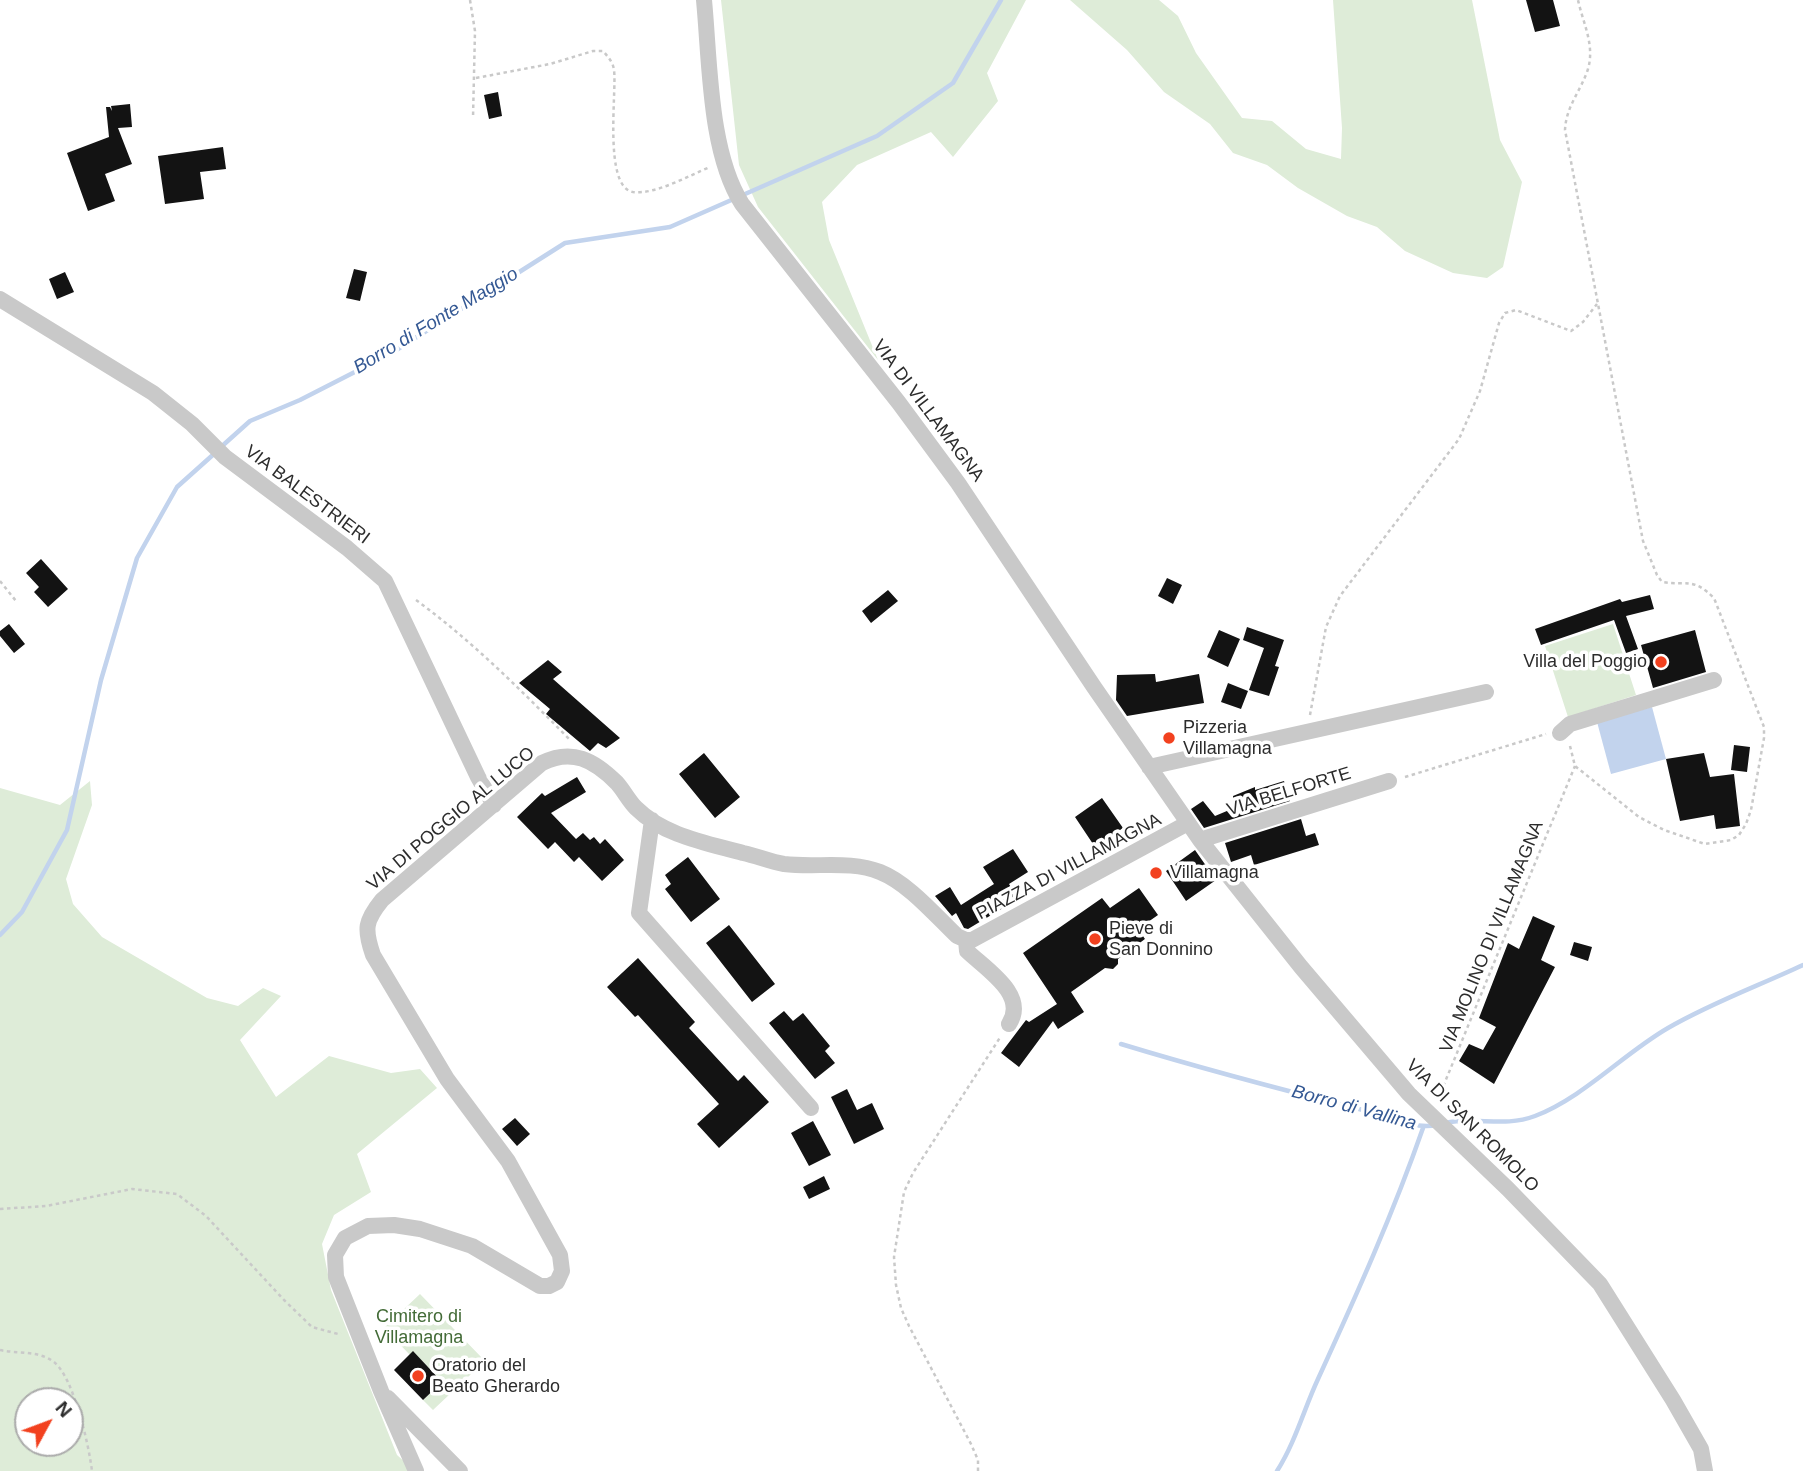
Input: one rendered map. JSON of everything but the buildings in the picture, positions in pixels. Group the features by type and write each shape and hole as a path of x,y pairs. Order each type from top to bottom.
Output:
{"street":[{"name":"VIA DI VILLAMAGNA","path":"704,0 717,137 732,188 958,483 1188,823"},
{"name":"VIA BALESTRIERI","path":"0,299 153,393 225,457 347,548 385,581 478,777 494,805"},
{"path":"1560,733 1570,724 1714,680"},
{"path":"1149,767 1486,692"},
{"name":"VIA DI POGGIO AL LUCO","path":"416,1471 337,1278 335,1255 345,1238 368,1226 394,1224 420,1229 472,1246 540,1286 557,1282 562,1271 560,1255 508,1161 447,1079 373,955 366,935 370,916 383,900 542,764 556,756 584,759"},
{"path":"584,759 617,783 636,808 681,835 784,864 858,866 881,872 910,891 957,936 966,940 967,950 1012,994 1015,1010 1009,1024"},
{"name":"VIA BELFORTE","path":"1200,840 1389,781"},
{"path":"652,820 639,913 811,1108"},
{"name":"VIA DI SAN ROMOLO","path":"1188,823 1301,967 1435,1121 1508,1189 1600,1284 1701,1449 1705,1471"},
{"name":"PIAZZA DI VILLAMAGNA","path":"966,940 972,940 1188,823"},
{"path":"381,1391 460,1471"}],"path":[{"path":"470,0 475,31 474,118"},
{"path":"1389,781 1550,733 1560,733 1569,741 1575,766 1639,817 1691,840 1705,844 1718,843 1739,835 1751,810 1765,738 1764,727 1714,597 1704,588 1690,582 1662,582 1643,541 1565,130 1566,118 1588,70 1591,49 1578,0"},
{"path":"475,78 603,51 614,68 612,128 619,177 626,189 634,192 649,191 723,162"},
{"path":"1307,732 1326,627 1340,596 1459,439 1479,391 1499,323 1505,313 1516,310 1571,331 1583,322 1597,304"},
{"path":"0,581 16,601"},
{"path":"416,600 450,625 503,673 578,748 584,759"},
{"name":"VIA MOLINO DI VILLAMAGNA","path":"1435,1121 1440,1095 1575,766"},
{"path":"978,1471 978,1460 971,1444 901,1308 894,1257 904,1192 913,1173 1009,1024"},
{"path":"0,1209 46,1206 132,1189 177,1194 206,1216 312,1326 338,1334 355,1327"},
{"path":"0,1350 31,1353 54,1362 73,1391 92,1471"}],"green space":[{"path":"721,0 1026,0 987,73 998,101 953,157 931,132 857,165 822,202 829,240 878,360 758,207 739,165"},
{"path":"1070,0 1159,0 1178,16 1196,53 1242,118 1272,121 1306,149 1341,159 1342,128 1333,0 1472,0 1500,140 1522,182 1503,267 1487,278 1453,273 1405,251 1377,227 1347,216 1298,188 1267,165 1233,153 1210,124 1164,92 1127,50"},
{"path":"1613,624 1636,695 1568,717 1545,646"},
{"path":"90,781 92,805 66,879 73,904 102,937 207,998 238,1006 263,988 281,996 240,1040 276,1097 329,1056 391,1073 420,1069 437,1088 357,1154 371,1192 334,1215 322,1244 331,1290 397,1455 415,1471 0,1471 0,788 60,805"},
{"name":"Cimitero di Villamagna","path":"420,1294 485,1361 433,1410 423,1400 442,1381 413,1352 410,1355 384,1328"}],"water":[{"path":"1652,707 1666,759 1611,774 1597,722"}],"waterway":[{"name":"Borro di Fonte Maggio","path":"221,447 250,421 300,400 390,354 565,243 670,227 877,136 953,83 1001,0"},
{"name":"Borro di Fonte Maggio","path":"0,935 22,912 67,830 101,680 137,558 177,487 215,453"},
{"name":"Borro di Vallina","path":"1445,1123 1501,1122 1535,1116 1587,1087 1668,1028 1803,965"},
{"name":"Borro di Vallina","path":"1121,1044 1408,1124 1437,1125"},
{"path":"1277,1471 1373,1255 1423,1128"}],"place":[{"name":"Villa del Poggio","path":"1661,662"},
{"name":"Pizzeria Villamagna","path":"1169,738"},
{"name":"Villamagna","path":"1156,873"},
{"name":"Pieve di San Donnino","path":"1095,939"},
{"name":"Oratorio del Beato Gherardo","path":"418,1376"}]}
